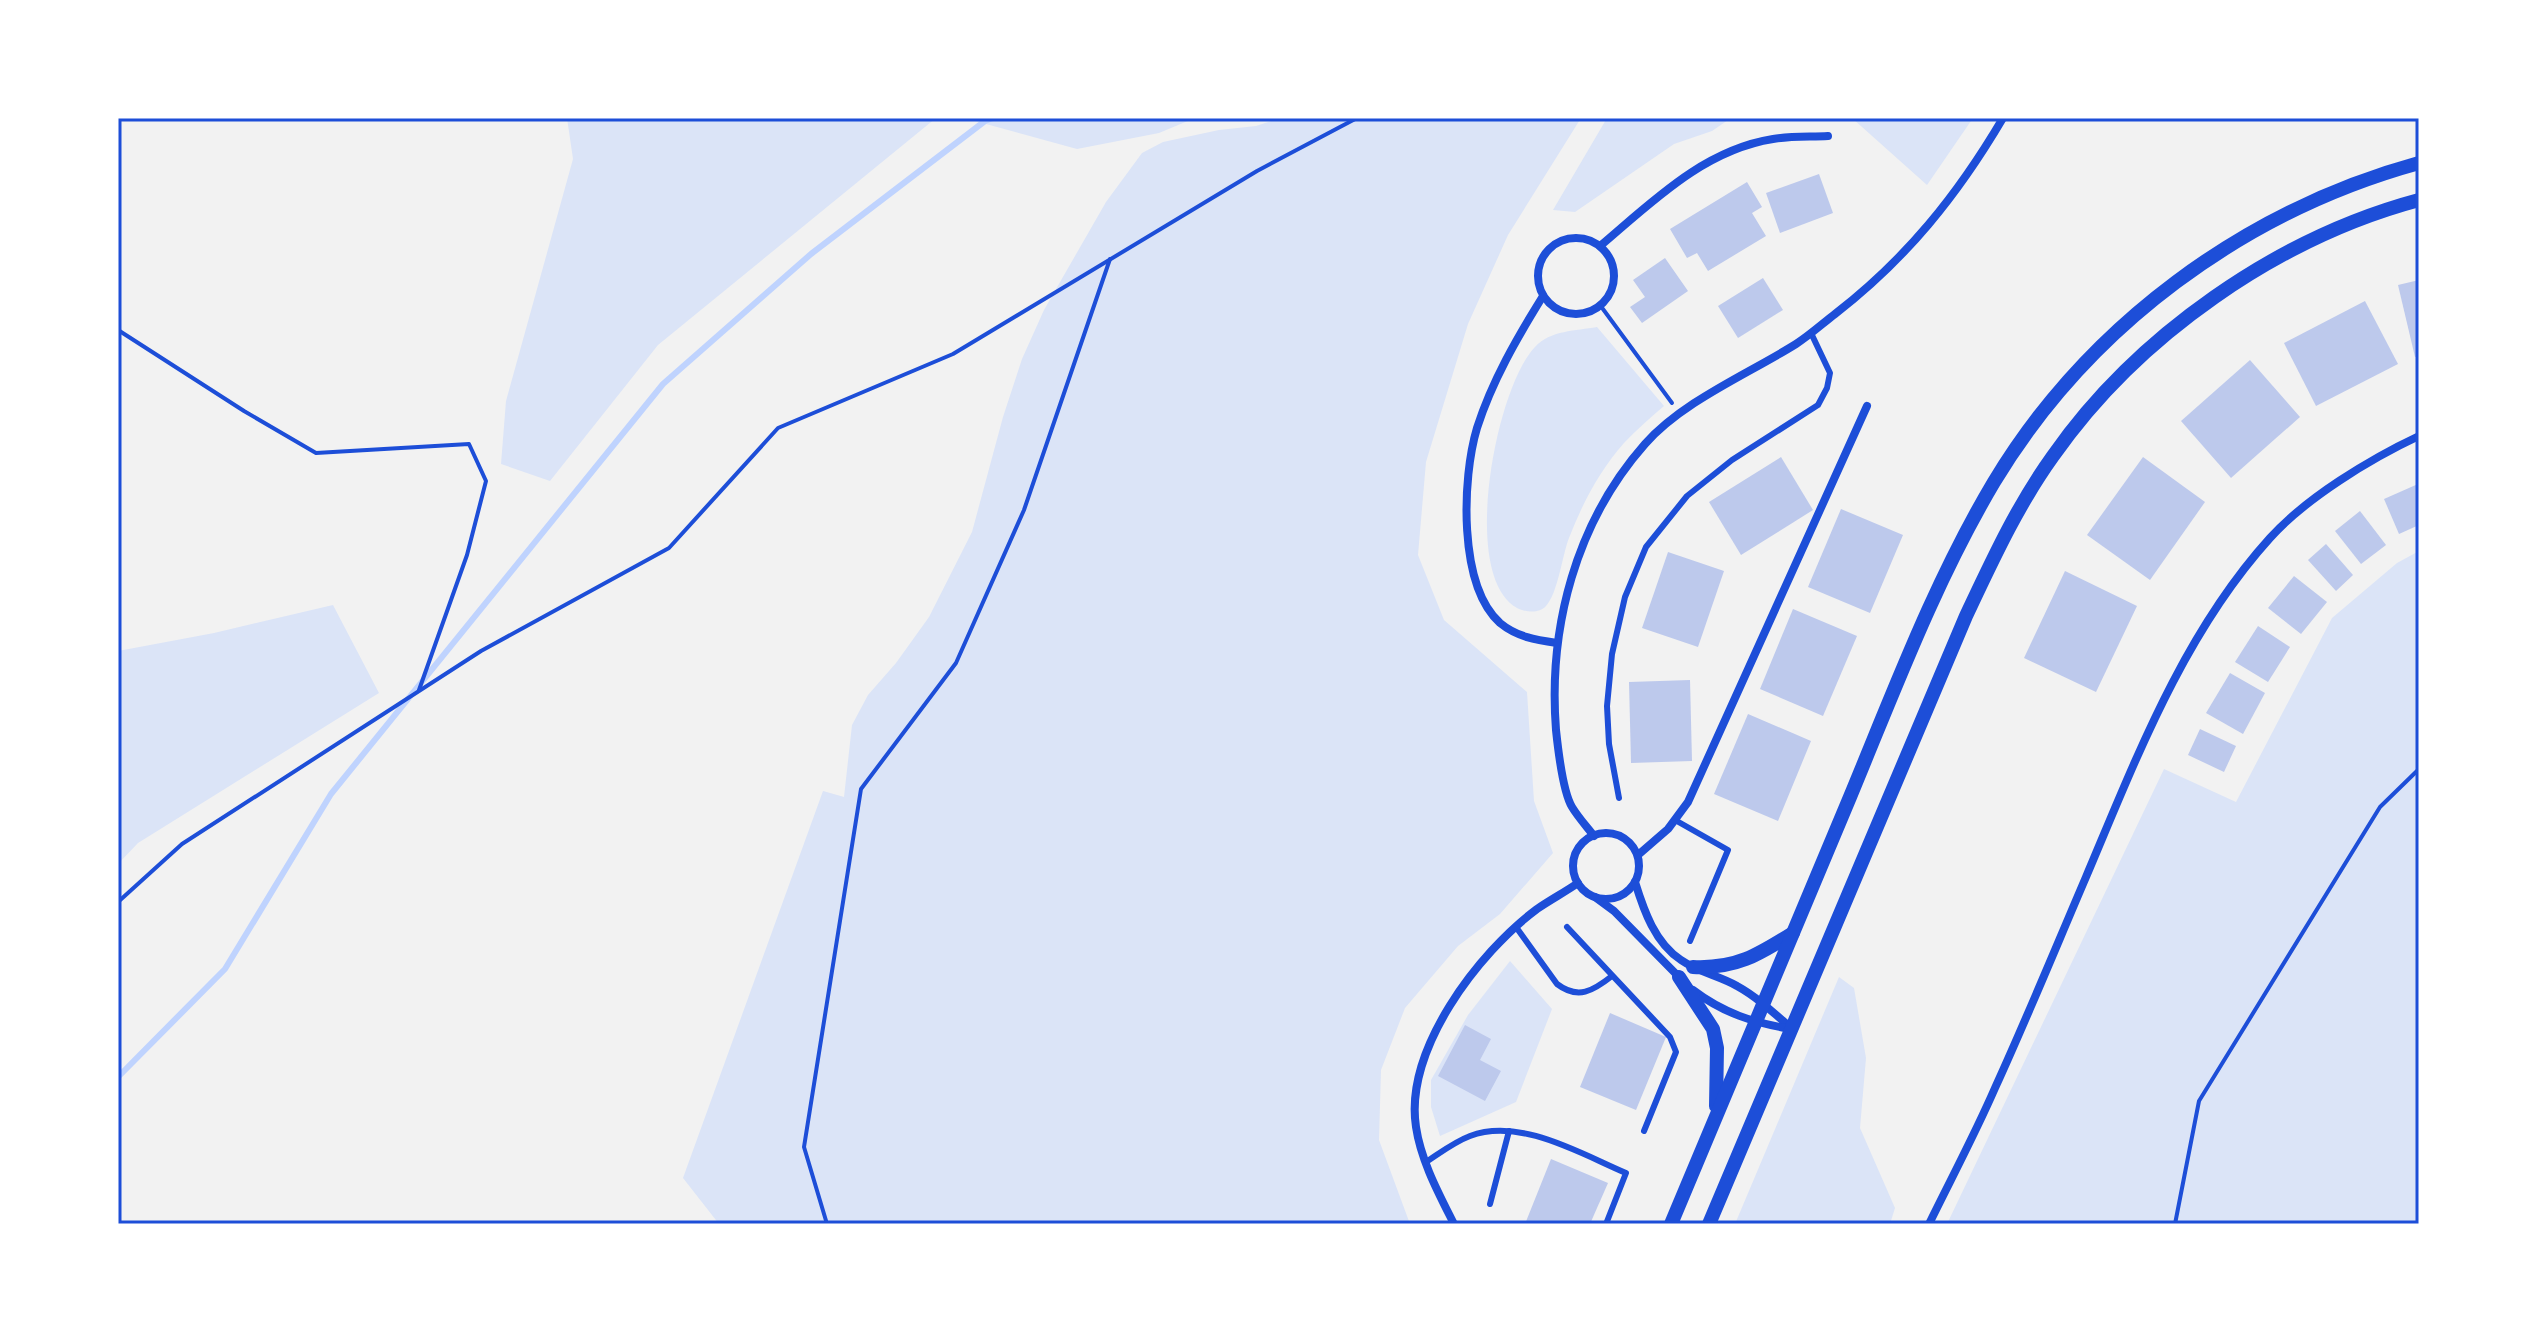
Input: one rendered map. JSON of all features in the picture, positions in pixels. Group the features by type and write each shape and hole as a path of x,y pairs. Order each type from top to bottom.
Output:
{"street":[{"path":"1594,836 1571,805 1558,750 1554,704 1557,643 1577,558 1593,520 1618,478 1647,441 1680,414 1811,333 1891,266 1930,225 1976,164 2003,118"},
{"path":"1600,246 1694,170 1721,156 1771,139 1828,136"},
{"path":"1671,1224 1908,659 1955,556 1995,481 2024,435 2082,365 2152,299 2266,224 2310,202 2388,171 2419,163"},
{"path":"1709,1224 1966,616 2007,531 2053,455 2107,389 2174,327 2208,303 2283,256 2325,235 2385,210 2419,200"},
{"path":"1575,237 1588,239 1600,246 1609,256 1613,269 1613,283 1608,295 1600,305 1587,312 1573,314 1560,311 1543,296 1538,284 1537,271 1541,258 1550,247 1575,237"},
{"path":"1543,296 1519,335 1477,430 1469,470 1467,512 1470,552 1479,589 1488,609 1501,623 1528,639 1557,643"},
{"path":"1638,855 1668,829 1688,802 1867,406"},
{"path":"1929,1224 1995,1090 2139,752 2175,676 2199,635 2237,579 2271,537 2344,479 2419,436"},
{"path":"1595,897 1613,899 1624,895 1635,882 1638,855 1623,837 1612,833 1594,836 1581,845 1575,855 1573,867 1582,889 1614,911 1695,992 1754,1023 1791,1029"},
{"path":"1635,882 1648,919 1669,950 1693,967 1740,987 1791,1029"},
{"path":"1454,1224 1434,1183 1416,1126 1417,1093 1435,1028 1481,961 1537,909 1578,883"},
{"path":"1693,967 1732,965 1755,957 1793,933"},
{"path":"1679,977 1713,1029 1717,1048 1716,1118"}],"lane":[{"path":"1619,798 1609,744 1607,706 1612,654 1625,597 1646,547 1687,496 1732,460 1818,405 1827,388 1830,373 1811,333"},
{"path":"1675,820 1728,850 1690,941"},
{"path":"1516,927 1557,984 1565,990 1577,994 1588,992 1612,976"},
{"path":"1567,927 1670,1037 1676,1052 1644,1131"},
{"path":"1490,1204 1509,1131"},
{"path":"1426,1162 1472,1135 1509,1131 1536,1136 1626,1173 1606,1224"}],"path":[{"path":"118,902 182,844 481,651 669,548 778,428 953,354 1257,171 1357,118"},
{"path":"827,1224 804,1147 861,789 956,663 1024,510 1110,258"},
{"path":"1600,305 1680,414"},
{"path":"118,330 316,453 469,444 486,481 467,555 418,692"},
{"path":"2175,1224 2199,1101 2380,807 2419,769"}],"shaded area":[{"path":"567,118 936,118 658,345 550,481 501,464 506,401 573,159"},
{"path":"964,118 1195,118 1159,133 1077,149"},
{"path":"1280,118 1581,118 1508,235 1468,324 1426,462 1418,555 1444,620 1527,692 1534,801 1553,853 1500,914 1458,946 1405,1008 1381,1070 1379,1140 1410,1224 719,1224 683,1178 823,791 844,797 852,725 868,695 929,617 972,532 1003,417 1022,359 1044,310 1106,202 1142,153 1163,142 1256,126"},
{"path":"1607,118 1731,118 1712,131 1674,144 1575,212 1553,210"},
{"path":"1852,118 1973,118 1927,185"},
{"path":"1597,327 1664,406 1624,443 1607,464 1569,538 1550,600 1540,610 1532,612 1517,608 1500,589 1490,559 1487,522 1497,439 1521,368 1535,347 1556,334"},
{"path":"2419,551 2419,1224 1947,1224 2164,769 2236,802 2332,618 2397,563"},
{"path":"333,605 379,693 138,843 118,864 118,651 214,633"},
{"path":"1510,961 1552,1009 1516,1102 1440,1136 1431,1107 1431,1080 1468,1015"},
{"path":"1839,977 1854,988 1866,1058 1860,1128 1895,1208 1890,1224 1735,1224"}],"building":[{"path":"1819,174 1833,213 1780,233 1766,193"},
{"path":"1747,182 1762,207 1752,213 1766,236 1708,271 1697,253 1687,258 1670,229"},
{"path":"1665,258 1688,291 1642,323 1630,307 1645,297 1633,280"},
{"path":"1763,278 1783,310 1738,338 1718,306"},
{"path":"2419,280 2419,356 2415,357 2398,285"},
{"path":"2365,301 2398,364 2316,406 2284,343"},
{"path":"2250,360 2300,417 2231,478 2181,421"},
{"path":"1781,457 1813,510 1741,555 1709,502"},
{"path":"2143,457 2205,502 2150,580 2087,535"},
{"path":"2418,484 2419,525 2399,534 2384,499"},
{"path":"1841,509 1903,535 1870,613 1808,587"},
{"path":"2360,511 2386,545 2361,564 2335,531"},
{"path":"2326,544 2353,575 2336,591 2308,560"},
{"path":"1668,552 1724,571 1698,647 1642,628"},
{"path":"2065,571 2137,606 2096,692 2024,658"},
{"path":"2294,576 2327,602 2301,634 2268,608"},
{"path":"1793,609 1857,636 1823,716 1760,689"},
{"path":"2258,626 2290,647 2268,682 2235,662"},
{"path":"2230,673 2265,693 2243,734 2206,713"},
{"path":"1690,680 1692,761 1631,763 1629,682"},
{"path":"1748,714 1811,741 1778,821 1714,794"},
{"path":"2200,729 2236,746 2224,772 2188,755"},
{"path":"1610,1013 1666,1037 1636,1110 1580,1087"},
{"path":"1465,1025 1491,1039 1480,1060 1501,1071 1485,1101 1438,1076"},
{"path":"1551,1159 1608,1183 1590,1224 1525,1224"}],"waterway":[{"path":"118,1077 225,969 331,794 663,384 811,254 993,118"}]}
